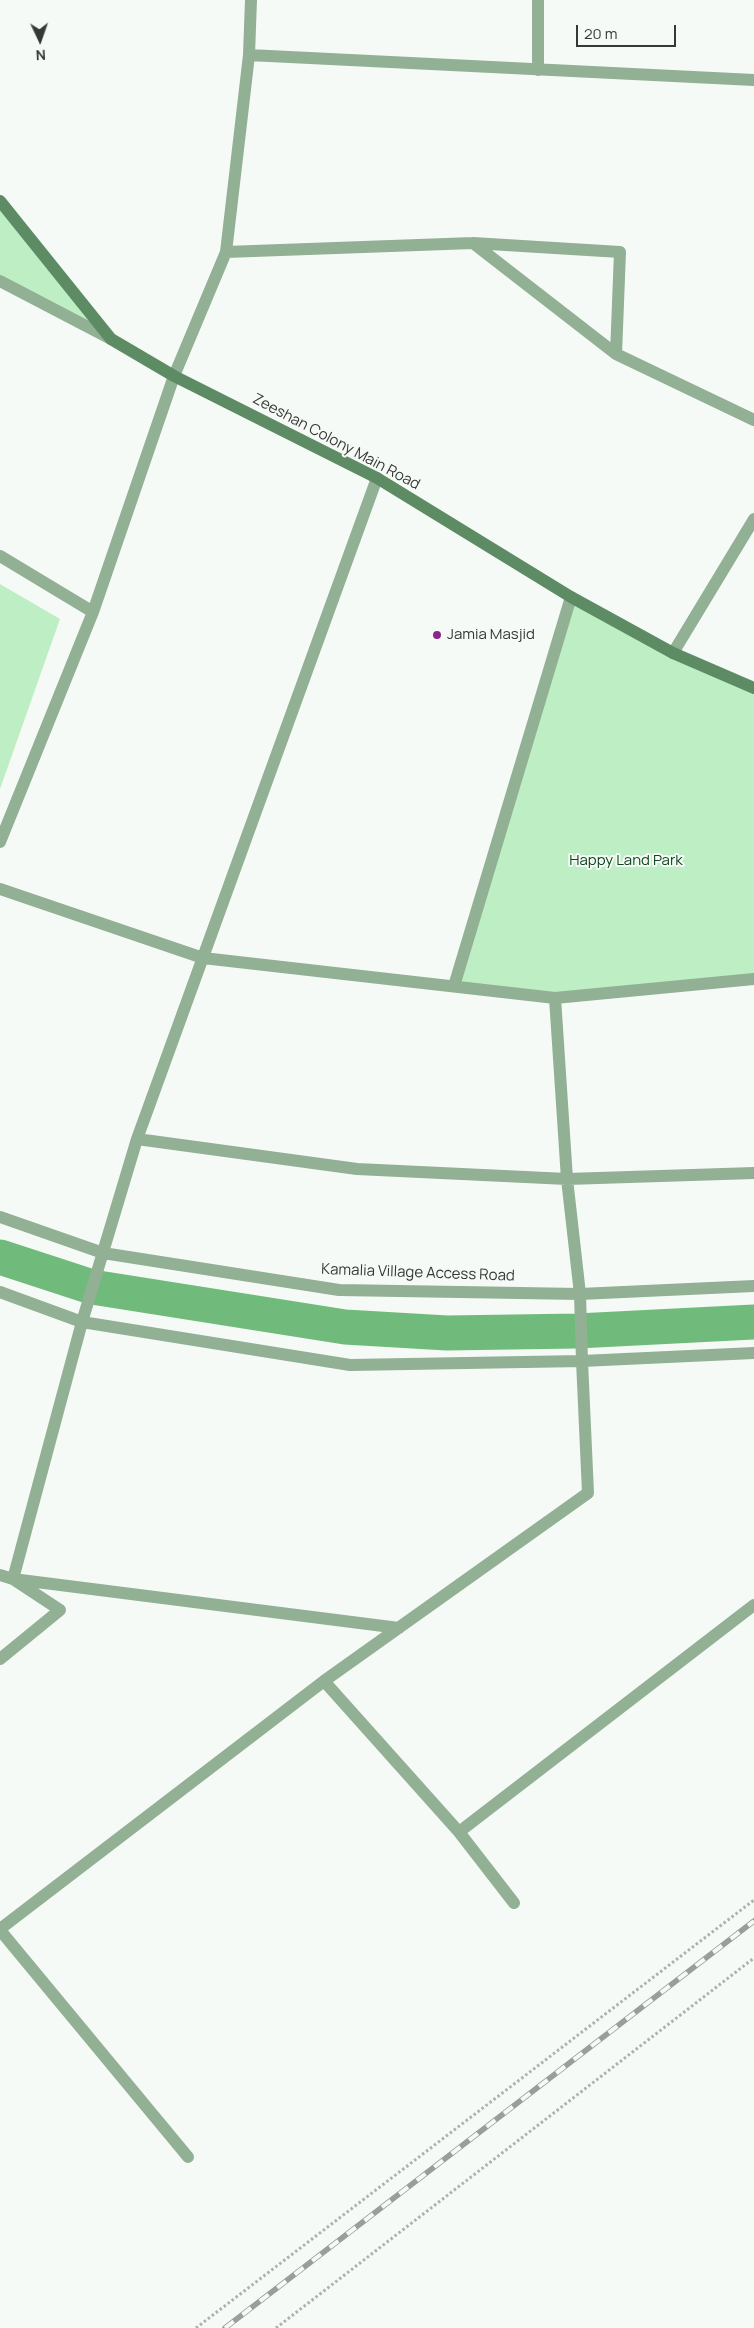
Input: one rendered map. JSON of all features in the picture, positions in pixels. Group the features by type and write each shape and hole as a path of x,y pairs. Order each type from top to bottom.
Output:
{"street":[{"path":"0,842 93,612 174,376 226,252 249,55 251,0"},
{"path":"538,0 538,70"},
{"path":"249,55 754,80"},
{"name":"Zeeshan Colony Main Road","path":"0,201 111,339 174,376 377,478 571,597 673,652 754,688"},
{"path":"226,252 472,243 620,252 616,354"},
{"path":"472,243 616,354 754,420"},
{"path":"0,282 111,339"},
{"path":"13,1579 82,1322 137,1139 377,478"},
{"path":"673,652 754,519"},
{"path":"0,556 93,612"},
{"path":"454,986 571,597"},
{"path":"0,889 203,958 555,998 754,979"},
{"path":"188,2157 0,1930 324,1682 588,1493 580,1294 567,1179 555,998"},
{"path":"137,1139 357,1169 567,1179 754,1173"},
{"name":"Kamalia Village Access Road","path":"0,1217 103,1253 339,1290 580,1294 754,1286"},
{"path":"0,1292 82,1322 350,1365 582,1361 754,1353"},
{"path":"0,1576 399,1628"},
{"path":"0,1659 60,1610 13,1579"},
{"path":"459,1832 754,1605"},
{"path":"324,1682 459,1832 514,1903"}],"path":[{"path":"196,2328 754,1900"},
{"path":"276,2328 754,1958"}],"green space":[{"path":"0,201 111,339 0,281"},
{"path":"0,584 60,619 0,789"},
{"name":"Happy Land Park","path":"571,597 754,688 754,974 555,998 454,986"}],"waterway":[{"path":"0,1257 92,1287 345,1327 447,1333 577,1331 754,1322"}],"railway":[{"path":"225,2328 754,1921"}],"place":[{"name":"Jamia Masjid","path":"437,635"}]}
